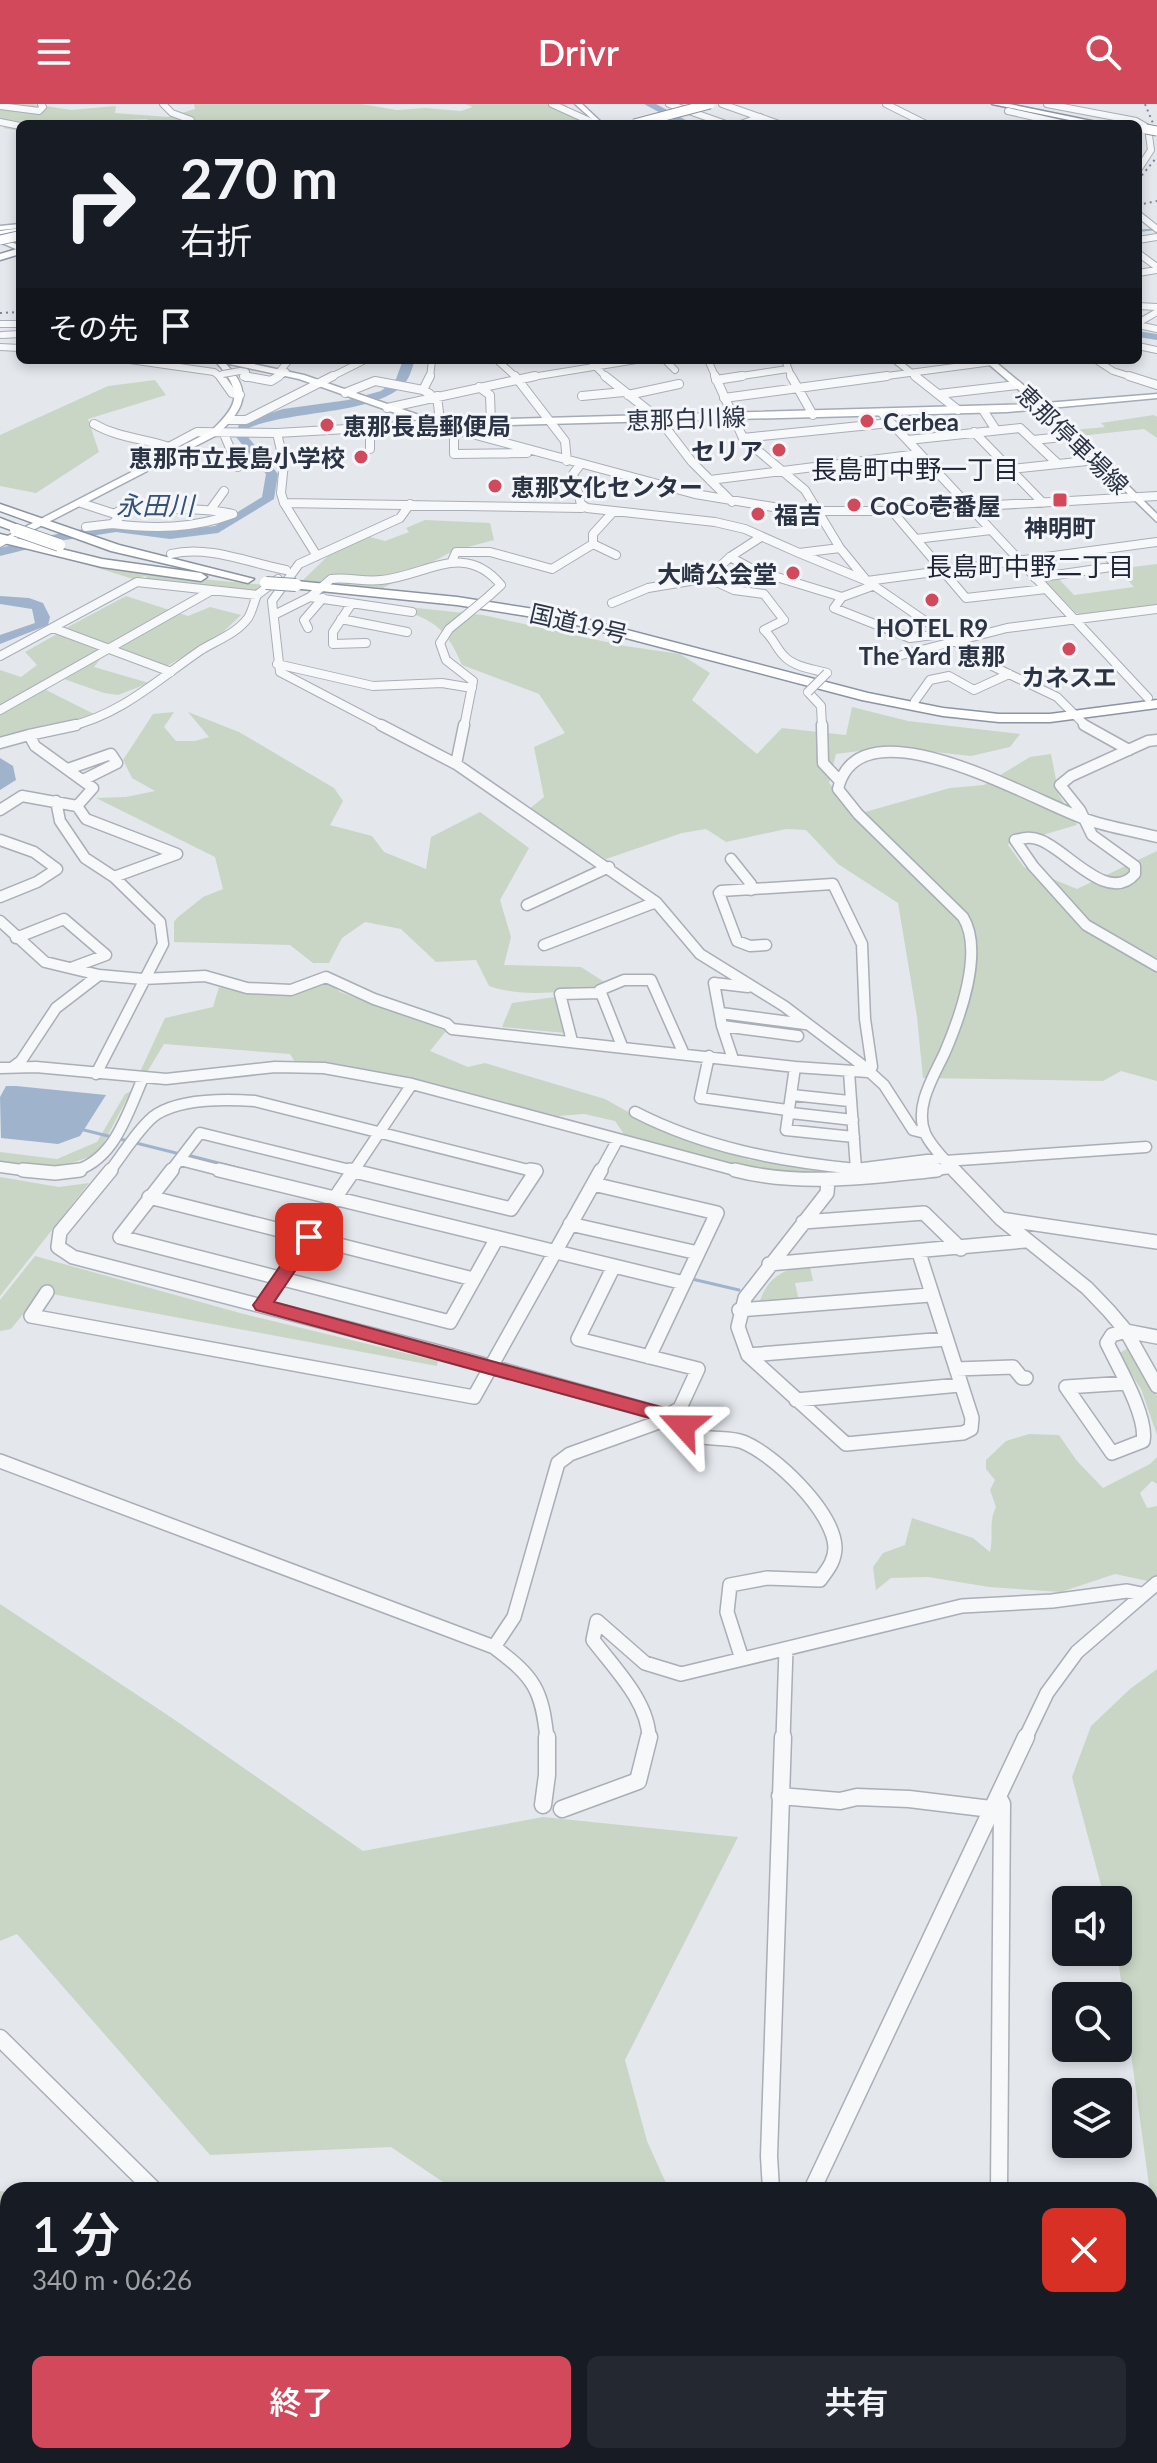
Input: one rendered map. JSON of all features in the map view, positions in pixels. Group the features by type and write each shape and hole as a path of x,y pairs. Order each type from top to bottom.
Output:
{"highway":[{"path":"638,120 695,104"},
{"path":"649,120 710,104"},
{"path":"996,104 1081,120"},
{"path":"1010,108 1090,120"},
{"path":"0,507 134,553 248,579"},
{"name":"国道19号","path":"0,523 130,564 231,579 296,584 318,592 528,609 607,626 837,687 998,711 1072,712"},
{"path":"2,541 135,569 231,579"},
{"name":"国道19号","path":"60,544 159,567 267,582"},
{"name":"国道19号","path":"318,592 457,601 566,618 909,706 999,718 1072,712 1154,700"}],"main road":[{"path":"578,104 592,120"},
{"path":"0,228 11,236"},
{"path":"2,541 219,433 235,412 240,395 240,389 223,364"},
{"name":"恵那白川線","path":"243,364 320,383 435,424 983,410 1157,396"},
{"name":"恵那停車場線","path":"993,364 1044,407 1157,519"},
{"path":"228,372 234,367 249,365"}],"street":[{"path":"0,106 39,111 43,107 41,104"},
{"path":"163,104 172,113 191,120"},
{"path":"552,104 588,120"},
{"path":"669,104 715,120"},
{"path":"722,104 768,120"},
{"path":"886,104 918,120"},
{"path":"1047,104 1110,120"},
{"path":"1010,108 1051,120"},
{"path":"1130,113 1137,120"},
{"path":"752,120 760,117"},
{"path":"1142,160 1152,153 1152,134 1145,129"},
{"path":"2,335 16,334"},
{"path":"163,364 246,372 243,375 245,378 267,381 283,372 287,364"},
{"path":"228,420 246,420 357,364"},
{"path":"423,390 430,380 432,364"},
{"path":"501,364 518,379 565,441 567,461"},
{"path":"560,364 568,369"},
{"path":"387,408 588,364"},
{"path":"593,364 659,419 732,502"},
{"path":"669,364 675,370"},
{"path":"710,364 743,438 805,490 840,548 871,583 988,664 1057,697 1090,730 1129,750"},
{"path":"786,364 796,389 813,415"},
{"path":"900,364 958,410"},
{"path":"724,398 968,364"},
{"path":"1102,364 1113,371 1157,385"},
{"path":"716,380 788,369"},
{"path":"345,393 367,382 391,383 423,390 435,397 440,421 435,424"},
{"path":"582,396 626,394 679,384"},
{"path":"939,394 1017,385"},
{"path":"479,387 490,395 491,423"},
{"path":"983,410 996,430"},
{"path":"882,413 1035,578 1154,700"},
{"path":"743,438 890,423"},
{"path":"94,424 113,435 145,439 169,447 197,432 277,433 435,424 580,465 732,502 817,511 892,511 1157,496"},
{"path":"908,440 1020,428 1058,464"},
{"path":"370,429 370,449"},
{"path":"454,430 454,454 535,451"},
{"path":"974,432 1043,503"},
{"path":"219,433 238,467"},
{"path":"277,433 284,463 281,493 284,503 317,556"},
{"path":"1033,440 1072,436"},
{"path":"710,480 919,454"},
{"path":"1012,469 1096,460"},
{"path":"284,503 582,508 573,474 580,465"},
{"path":"211,509 224,491"},
{"path":"81,503 121,516 112,524"},
{"path":"410,504 400,518 299,564 275,593 272,601 280,672 456,764 520,811 609,867 656,902 700,954 807,1024 884,1085 913,1130 925,1133"},
{"path":"581,504 594,510 715,522 745,529 871,583"},
{"path":"745,504 745,529"},
{"path":"79,532 112,524 180,529 210,524 233,514 211,509 160,511 129,505 114,514"},
{"path":"892,511 966,598 1046,589"},
{"path":"593,544 593,534 613,512"},
{"path":"916,539 991,530"},
{"path":"612,603 648,588 708,578 730,557 761,537"},
{"path":"906,637 834,608 842,597 871,583 942,570 1157,542"},
{"path":"593,544 616,555"},
{"path":"452,561 456,552 461,550 492,553 552,569 593,544"},
{"path":"799,553 840,548"},
{"path":"1035,578 1118,566 1101,550"},
{"path":"171,554 187,552 221,556 286,570"},
{"path":"137,582 257,595 270,588 297,561 317,556"},
{"path":"730,557 754,570 842,597"},
{"path":"274,615 318,592 331,579 384,580 452,561 474,564 491,572 501,585 449,629 440,643 446,660 473,681 456,764"},
{"path":"0,656 146,576"},
{"path":"777,576 764,587 764,594 784,620 764,630 777,642 782,655 795,664 827,673 808,692 821,706 823,763 838,779"},
{"path":"708,578 734,590 764,594"},
{"path":"0,710 209,592"},
{"path":"318,592 352,603 412,612"},
{"path":"308,628 304,620 318,592"},
{"path":"0,743 88,722 131,702 229,635 248,618 257,595"},
{"path":"352,603 333,632 333,644 366,643"},
{"path":"902,655 1007,628 1157,609"},
{"path":"341,619 407,632"},
{"path":"53,628 171,672"},
{"path":"888,644 906,637 941,634"},
{"path":"277,664 373,686 442,683 472,688"},
{"path":"915,701 930,680 949,676 974,690 1009,674"},
{"path":"29,735 35,746 93,788 77,806"},
{"path":"1157,740 1148,741 1071,776 1060,785 1100,844 1134,864 1136,872 1129,881 1116,884 1098,878 1038,838 1018,838 1015,843 1086,925 1157,966"},
{"path":"1157,837 1085,819 927,754 906,751 868,754 843,768 838,779 838,789 858,814 963,917 971,930 973,956 951,1037 922,1105 925,1133 946,1162 1001,1219 1087,1288 1126,1331 1157,1386"},
{"path":"68,769 111,754 117,763 83,780"},
{"path":"0,810 22,796 77,806 86,819 177,854 114,877"},
{"path":"56,801 60,821 85,858 114,877 160,922 163,944 96,1074"},
{"path":"0,840 34,852 57,869 37,882 0,897"},
{"path":"731,859 751,884 751,890"},
{"path":"527,905 609,867"},
{"path":"766,945 750,946 737,941 719,893 833,884 862,944 865,1019 872,1067 868,1072"},
{"path":"544,945 656,902"},
{"path":"16,938 64,919 106,955 71,968"},
{"path":"0,921 45,962 99,975 143,979 205,976 247,988 291,990 326,977 374,999 447,1024 452,1029 683,1052 795,1067 868,1072"},
{"path":"6,1068 21,1061 65,999 92,984 99,975"},
{"path":"622,1046 600,990 624,980 651,980 683,1052"},
{"path":"733,1059 722,1026 714,983 753,988"},
{"path":"572,1041 560,994 601,993"},
{"path":"721,1013 807,1024"},
{"path":"722,1026 798,1036"},
{"path":"709,1056 700,1098 853,1120"},
{"path":"6,1068 36,1067 143,1078 193,1078 295,1066 350,1072 412,1084 763,1177 828,1179 946,1162"},
{"path":"795,1067 786,1130 854,1137"},
{"path":"849,1072 856,1169"},
{"path":"0,1167 47,1173 74,1172 97,1162 116,1137 143,1078"},
{"path":"262,1305 412,1084"},
{"path":"792,1095 849,1101"},
{"path":"497,1238 450,1322 120,1237 200,1133 511,1209 536,1171 239,1100 165,1111 147,1122 60,1232 58,1247 73,1257 493,1366 668,1416 698,1436 744,1442 758,1450 786,1471 832,1528 836,1548 830,1572 820,1580 767,1578 730,1585 725,1597 732,1635 742,1659"},
{"path":"898,1111 922,1105"},
{"path":"635,1112 675,1133 730,1152 770,1161 856,1169 1146,1147"},
{"path":"47,1292 31,1316 474,1397 618,1139"},
{"path":"180,1160 338,1192 497,1238 614,1266 686,1278"},
{"path":"828,1179 827,1193 769,1264 739,1310 739,1338 748,1355 846,1444 963,1433 972,1425 919,1253"},
{"path":"593,1184 717,1213 649,1357"},
{"path":"149,1197 473,1279"},
{"path":"803,1222 924,1213 961,1249"},
{"path":"1001,1219 1157,1242"},
{"path":"567,1230 698,1253"},
{"path":"769,1264 919,1253 1025,1241"},
{"path":"494,1647 514,1617 558,1463 570,1454 668,1416 680,1408 698,1369 578,1339 614,1266"},
{"path":"739,1310 930,1295"},
{"path":"1127,1383 1066,1387 1112,1453 1146,1437 1127,1383 1107,1343 1112,1335 1126,1331 1157,1337"},
{"path":"748,1355 946,1339"},
{"path":"956,1369 1013,1367 1022,1378 1026,1378"},
{"path":"796,1400 960,1385"},
{"path":"0,1461 494,1647 532,1678 544,1716 549,1775 543,1805"},
{"path":"816,2182 1032,1720 1059,1674 1077,1652 1157,1583"},
{"path":"562,1809 638,1781 647,1759 649,1729 636,1701 593,1640 597,1621 627,1652 668,1673 681,1674 962,1606 1052,1601 1127,1591 1142,1594"},
{"path":"771,2182 786,1649"},
{"path":"780,1796 840,1801 857,1797 1002,1804 999,2182"},
{"path":"0,2038 146,2182"}],"green space":[{"path":"0,104 33,104 71,110 116,106 115,113 168,117 195,109 194,104 361,104 397,110 425,108 461,111 473,107 465,104 565,104 581,120 16,120 16,130 3,128 11,123 0,121"},
{"path":"155,380 166,395 88,419 99,452 36,493 0,486 0,435 108,386"},
{"path":"1157,417 1157,438 1144,429 1079,436 1074,430 1105,427 1101,423"},
{"path":"425,520 490,523 494,540 453,551 383,588 302,581 333,551 370,537 385,541 409,532 406,528"},
{"path":"66,558 192,578 265,585 260,592 147,581 146,576 133,579"},
{"path":"1157,564 1157,605 1153,606 1082,615 1076,613 1044,580 1057,577 1074,595 1134,587 1117,569"},
{"path":"126,596 188,616 210,607 241,615 222,633 164,668 66,628"},
{"path":"379,604 483,615 625,646 680,654 710,673 692,700 757,754 782,728 846,735 852,707 908,721 1020,734 1010,747 971,756 890,747 836,754 829,783 858,814 950,788 984,785 1030,757 1051,754 1059,795 1077,825 1039,836 1013,837 1008,845 1024,867 1077,889 1157,851 1157,1081 1121,1071 1103,1081 923,1078 917,1017 898,903 838,864 806,830 786,829 726,842 706,829 682,833 606,859 528,810 544,797 534,747 565,733 539,694 462,665 455,649 439,628 408,612"},
{"path":"57,634 105,653 94,667 149,683 118,695 61,678 46,690 98,716 0,745 0,670 21,677 37,665 25,652"},
{"path":"174,712 164,727 176,741 209,737 188,712 239,732 334,788 343,801 330,825 372,836 384,852 426,869 431,837 480,812 529,848 500,900 511,937 504,965 581,967 609,985 549,993 503,990 489,986 476,960 436,962 401,929 365,922 342,938 329,963 313,963 290,945 174,942 174,922 177,918 203,897 223,889 215,857 96,798 126,797 155,791 132,778 123,760 153,714"},
{"path":"327,981 340,992 446,1031 430,1051 468,1067 485,1063 605,1099 653,1126 697,1144 750,1160 829,1169 828,1175 754,1169 626,1137 615,1121 584,1114 558,1116 408,1078 295,1062 290,1054 164,1044 146,1074 139,1074 165,1018 213,1007 219,987 273,993 298,990"},
{"path":"555,997 565,1033 502,1027 512,1003"},
{"path":"131,1091 98,1154 60,1167 0,1162 0,1152 57,1159 97,1142 125,1094"},
{"path":"0,1177 59,1187 89,1183 0,1296"},
{"path":"35,1256 240,1313 438,1361 437,1366 41,1292 11,1329 0,1331 0,1300"},
{"path":"810,1266 813,1281 795,1283 799,1301 759,1303 772,1280 792,1269"},
{"path":"1130,1347 1157,1396 1157,1435 1141,1389 1118,1354"},
{"path":"1029,1434 1059,1435 1077,1461 1103,1488 1150,1464 1157,1457 1157,1484 1152,1481 1140,1493 1147,1508 1157,1506 1157,1583 1115,1574 1061,1592 989,1587 928,1577 891,1578 876,1590 873,1567 883,1553 905,1545 912,1518 973,1538 990,1552 992,1518 996,1507 990,1490 995,1480 986,1469 986,1460 1006,1441"},
{"path":"0,1604 172,1718 363,1851 543,1817 738,1837 625,2060 647,2141 665,2182 443,2182 391,2147 210,2155 17,1934 0,1941"},
{"path":"1157,1669 1157,2182 1149,2182 1132,2061 1132,1982 1121,1982 1119,1966 1132,1966 1132,1886 1101,1886 1072,1777 1091,1726 1130,1689"}],"water":[{"path":"6,1086 106,1095 80,1136 58,1144 1,1138 0,1097"}],"waterway":[{"path":"649,104 680,120"},
{"path":"1142,231 1157,229"},
{"path":"0,242 16,243"},
{"path":"1142,335 1157,337"},
{"name":"永田川","path":"0,552 65,536 116,528 170,535 218,529 268,499 272,474 242,437 243,426 283,413 368,400 385,393 401,381 408,364"},
{"name":"永田川","path":"0,600 29,602 38,606 43,617 41,625 0,640"},
{"name":"永田川","path":"0,763 8,769 8,780 0,785"},
{"path":"84,1130 180,1154"},
{"path":"187,1155 258,1173"},
{"path":"692,1279 739,1290"}],"railway":[{"path":"1145,104 1157,133"},
{"path":"1142,175 1157,157"},
{"path":"1142,204 1157,201"},
{"path":"0,313 16,312"}],"place":[{"name":"Cerbea","path":"867,421"},
{"name":"恵那長島郵便局","path":"327,425"},
{"name":"セリア","path":"779,450"},
{"name":"恵那市立長島小学校","path":"361,457"},
{"name":"恵那文化センター","path":"495,486"},
{"name":"神明町","path":"1060,500"},
{"name":"CoCo壱番屋","path":"854,505"},
{"name":"福吉","path":"758,514"},
{"name":"大崎公会堂","path":"793,573"},
{"name":"HOTEL R9 The Yard 恵那","path":"932,600"},
{"name":"カネスエ","path":"1069,649"}],"district":[{"name":"長島町中野一丁目","path":"915,469"},
{"name":"長島町中野二丁目","path":"1030,566"}],"route":[{"path":"309,1237 262,1305 668,1416 683,1426"}]}
